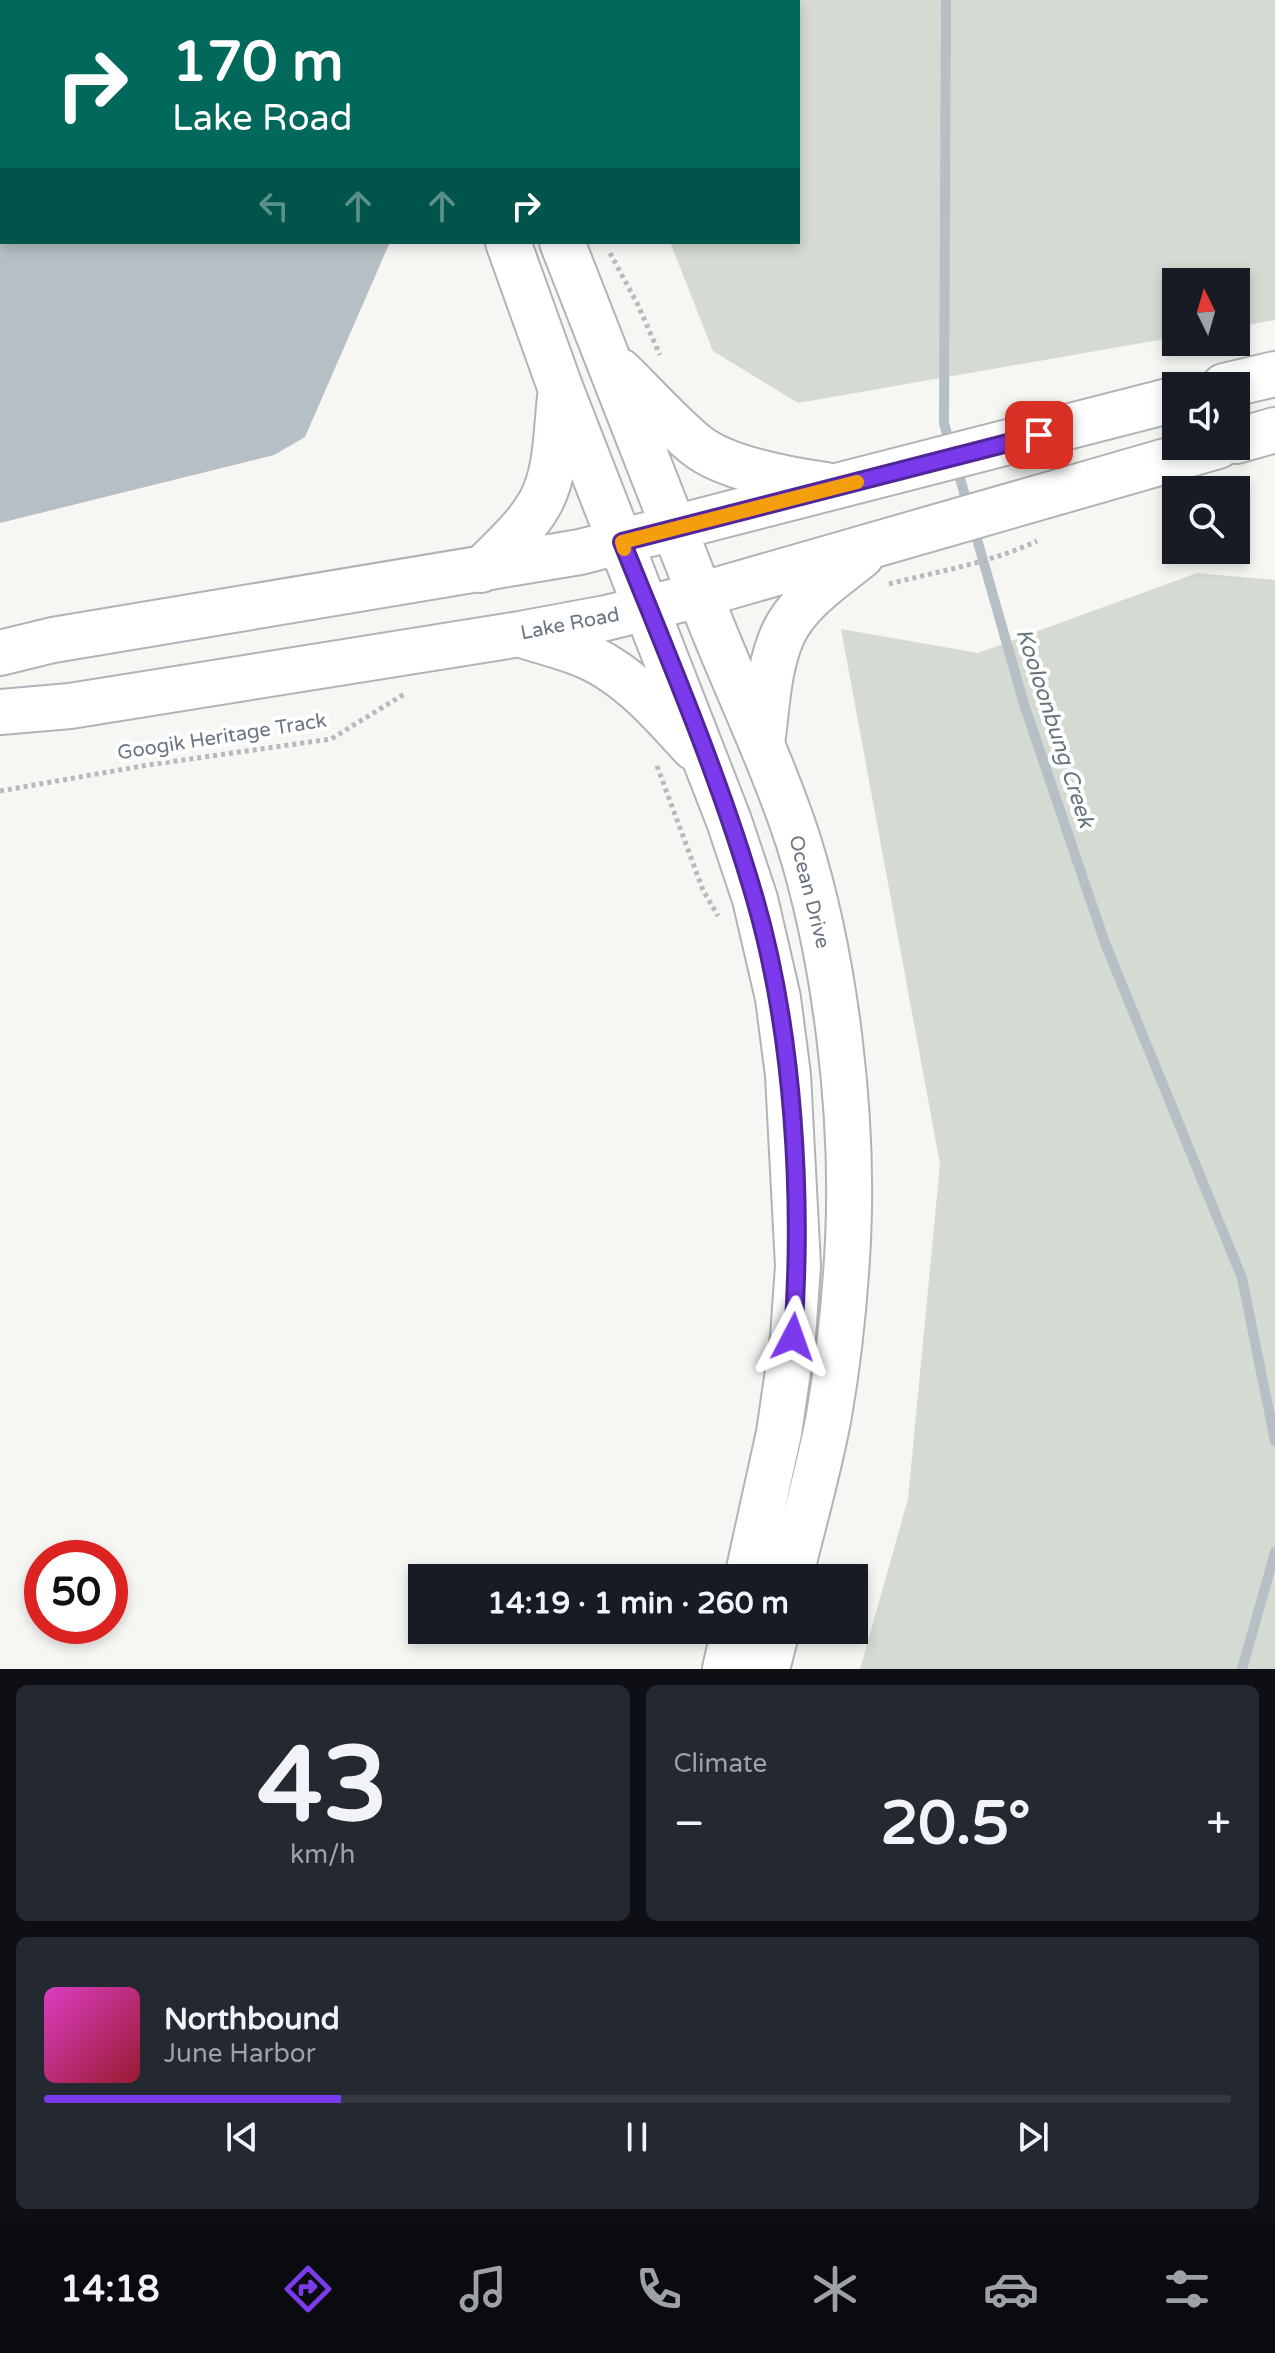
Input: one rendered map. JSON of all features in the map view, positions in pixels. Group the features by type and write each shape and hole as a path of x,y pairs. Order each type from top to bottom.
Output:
{"main road":[{"path":"509,244 560,387 709,765 755,899 778,998 788,1075 798,1266 793,1337 779,1433 750,1564"},
{"name":"Ocean Drive","path":"563,244 799,843 818,916 833,995 846,1114 848,1238 841,1331 828,1417 793,1564"},
{"path":"609,361 697,446 719,458 787,479 839,487"},
{"path":"1250,380 1275,374"},
{"path":"481,570 512,539 539,505 548,484 555,451 560,387"},
{"path":"0,653 53,640 568,555 1162,403"},
{"path":"1250,437 1275,430"},
{"name":"Lake Road","path":"0,712 70,706 520,634 648,607 700,595 1168,460"},
{"path":"762,744 775,658 784,632 814,594 872,546"},
{"path":"520,634 580,654 607,667 648,699 709,765"},
{"path":"725,1669 731,1644"},
{"path":"767,1669 773,1644"}],"path":[{"path":"604,244 637,303 662,359"},
{"path":"928,576 1014,551"},
{"name":"Googik Heritage Track","path":"0,791 148,765 331,739 408,692"},
{"path":"655,761 703,890 725,929"}],"shaded area":[{"path":"800,0 1275,0 1275,320 1250,324 1250,268 1162,268 1162,339 798,403 713,351 671,244 800,244"},
{"path":"0,244 389,244 305,437 274,455 0,523"},
{"path":"1197,573 1275,580 1275,1669 860,1669 908,1499 940,1164 841,629 978,653"}],"waterway":[{"name":"Kooloonbung Creek","path":"946,0 944,423 951,448"},
{"name":"Kooloonbung Creek","path":"957,468 968,506"},
{"name":"Kooloonbung Creek","path":"973,525 1024,704 1105,943 1242,1278 1275,1441"},
{"name":"Kooloonbung Creek","path":"1242,1669 1275,1552"}],"slow traffic":[{"path":"624,549 622,542 857,482"}],"route":[{"path":"793,1337 798,1266 795,1185 788,1075 778,998 755,899 729,821 622,542 1039,435"}]}
